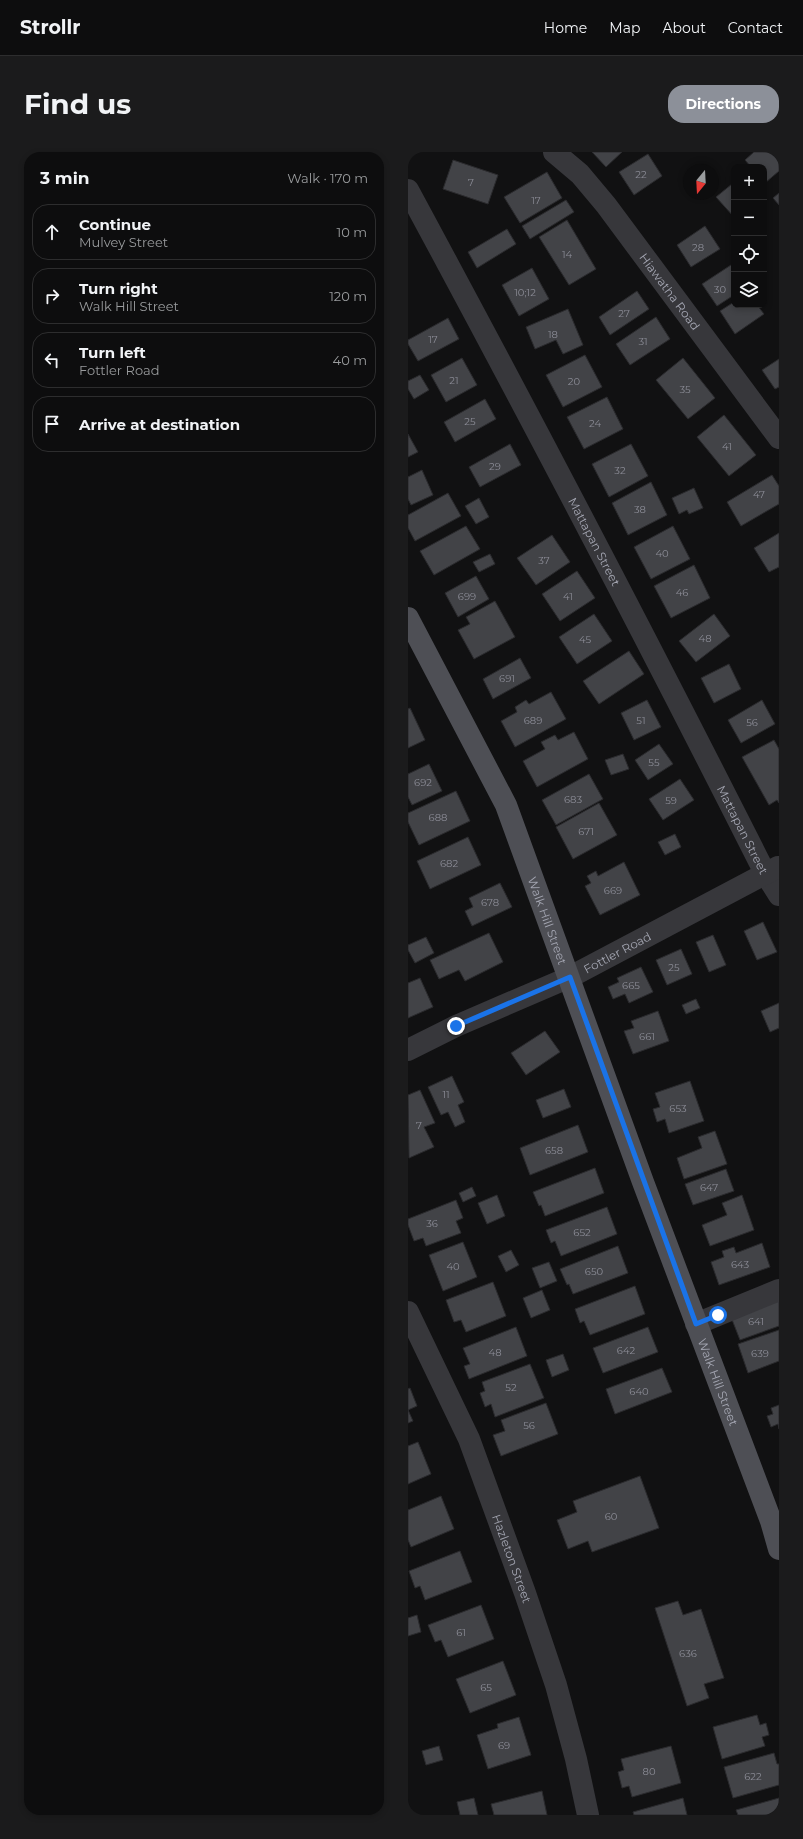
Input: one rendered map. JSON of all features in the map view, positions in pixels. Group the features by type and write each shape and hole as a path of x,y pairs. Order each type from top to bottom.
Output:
{"main road":[{"name":"Walk Hill Street","path":"408,618 506,805 696,1324 771,1521 779,1549"}],"street":[{"name":"Hiawatha Road","path":"554,152 580,174 606,205 779,438"},
{"name":"Mattapan Street","path":"408,190 524,405 648,642 772,869 779,895"},
{"name":"Fottler Road","path":"408,1050 456,1026 570,977 772,869"},
{"path":"696,1324 779,1290"},
{"name":"Hazleton Street","path":"408,1312 469,1438 525,1593 556,1685 576,1759 588,1815"}],"building":[{"path":"592,152 622,152 606,167"},
{"path":"754,152 779,152 779,171 767,181 767,164 748,164 745,160"},
{"path":"648,154 662,176 634,195 619,172"},
{"path":"453,160 498,175 488,204 443,189"},
{"path":"547,172 562,198 520,223 504,197"},
{"path":"731,185 731,214 719,200 719,195"},
{"path":"779,193 779,205 773,198"},
{"path":"566,200 574,212 530,239 522,226"},
{"path":"567,220 596,269 569,285 539,237"},
{"path":"705,226 720,249 691,267 677,245"},
{"path":"507,229 516,244 477,268 468,252"},
{"path":"731,265 731,297 717,306 702,284"},
{"path":"532,268 549,299 519,316 502,285"},
{"path":"637,291 649,309 610,335 599,317"},
{"path":"731,304 731,308 759,308 764,314 735,334 720,311"},
{"path":"568,309 583,345 563,354 556,340 535,349 526,327"},
{"path":"656,317 670,339 630,365 616,344"},
{"path":"448,318 459,339 418,361 408,344 408,340"},
{"path":"585,355 602,387 563,407 546,375"},
{"path":"462,358 477,385 446,402 431,375"},
{"path":"683,358 715,398 688,419 656,380"},
{"path":"779,359 779,387 775,389 762,370"},
{"path":"420,375 429,390 414,399 408,389 408,381"},
{"path":"607,397 623,429 584,449 567,417"},
{"path":"485,399 496,419 455,442 444,422"},
{"path":"724,415 756,455 729,476 697,437"},
{"path":"408,434 418,452 408,457"},
{"path":"510,444 521,465 480,487 469,467"},
{"path":"631,444 648,476 609,497 592,464"},
{"path":"422,470 433,495 411,505 408,499 408,477"},
{"path":"772,475 779,486 779,504 741,526 727,502"},
{"path":"651,482 667,515 628,535 612,503"},
{"path":"694,488 703,508 689,514 687,510 679,514 672,498"},
{"path":"448,493 461,516 415,541 408,528 408,515"},
{"path":"479,498 489,517 476,524 465,506"},
{"path":"466,526 480,549 434,575 420,551"},
{"path":"673,526 690,559 651,579 634,547"},
{"path":"779,533 779,567 769,572 754,548"},
{"path":"552,535 570,562 536,585 517,558"},
{"path":"490,554 495,564 479,572 473,562"},
{"path":"694,565 710,598 671,618 654,586"},
{"path":"577,571 595,598 560,621 542,594"},
{"path":"476,576 489,599 458,617 445,593"},
{"path":"495,601 515,637 474,659 458,630 470,624 466,617"},
{"path":"594,614 612,641 577,664 559,637"},
{"path":"714,614 730,636 696,662 679,641"},
{"path":"629,651 644,674 599,704 583,681"},
{"path":"520,658 531,678 493,699 483,679"},
{"path":"729,664 741,689 714,703 701,678"},
{"path":"551,692 566,719 515,747 501,721 517,712 515,707 526,700 529,704"},
{"path":"647,700 661,727 634,740 621,713"},
{"path":"762,700 775,724 741,743 728,720"},
{"path":"410,708 425,740 408,748 408,709"},
{"path":"574,732 588,759 537,787 523,761 545,749 541,742 555,735 558,740"},
{"path":"774,740 779,749 779,803 777,800 769,805 742,757"},
{"path":"659,744 673,764 648,780 635,760"},
{"path":"623,754 629,769 611,775 605,760"},
{"path":"429,764 442,791 412,805 408,797 408,774"},
{"path":"589,774 603,799 556,825 542,800"},
{"path":"680,779 694,800 663,820 649,799"},
{"path":"456,791 470,821 419,845 408,822 408,813"},
{"path":"599,803 617,835 573,859 556,827"},
{"path":"675,834 681,847 665,855 658,842"},
{"path":"468,837 481,865 430,889 417,861"},
{"path":"624,862 640,895 600,915 585,886 591,883 587,876 596,871 598,876"},
{"path":"500,883 512,907 472,926 465,911 473,907 469,898"},
{"path":"763,922 777,952 757,960 744,931"},
{"path":"489,933 503,962 465,981 459,970 439,979 430,960"},
{"path":"713,935 726,965 709,972 696,942"},
{"path":"426,937 434,953 415,963 408,950 408,945"},
{"path":"681,949 692,974 667,985 656,960"},
{"path":"641,967 653,992 629,1003 625,994 613,999 608,987 619,982 617,978"},
{"path":"420,978 433,1007 408,1018 408,983"},
{"path":"696,999 700,1008 686,1014 682,1005"},
{"path":"779,1003 779,1028 770,1032 761,1011"},
{"path":"658,1011 669,1041 633,1054 624,1031 634,1028 631,1021"},
{"path":"545,1031 560,1052 526,1075 511,1053"},
{"path":"452,1076 464,1102 458,1105 465,1122 455,1127 448,1112 441,1115 428,1087"},
{"path":"690,1081 704,1121 669,1133 665,1119 657,1122 653,1109 660,1107 655,1093"},
{"path":"564,1089 571,1107 543,1118 536,1100"},
{"path":"420,1090 435,1123 424,1127 434,1147 409,1158 408,1095"},
{"path":"578,1125 588,1152 530,1175 520,1148"},
{"path":"715,1131 727,1164 684,1179 677,1158 702,1148 698,1137"},
{"path":"595,1168 604,1193 545,1216 541,1205 539,1206 533,1192"},
{"path":"726,1169 734,1191 693,1205 685,1184"},
{"path":"472,1187 476,1196 463,1202 459,1193"},
{"path":"497,1195 505,1216 487,1224 478,1203"},
{"path":"742,1195 754,1230 710,1246 702,1225 727,1215 722,1203"},
{"path":"456,1200 463,1218 456,1221 461,1233 426,1246 423,1238 414,1241 408,1225 408,1219"},
{"path":"607,1207 617,1234 561,1256 555,1241 551,1243 546,1230"},
{"path":"463,1242 477,1277 443,1291 429,1255"},
{"path":"762,1243 770,1267 719,1285 711,1262 724,1257 722,1251 734,1247 736,1253"},
{"path":"618,1246 628,1273 573,1294 560,1269"},
{"path":"511,1250 519,1265 506,1272 498,1256"},
{"path":"549,1262 557,1281 540,1288 532,1268"},
{"path":"493,1282 506,1316 466,1332 461,1320 454,1322 446,1300"},
{"path":"635,1286 645,1314 590,1335 584,1321 580,1323 575,1309"},
{"path":"542,1290 550,1310 531,1318 523,1298"},
{"path":"779,1300 779,1326 740,1340 731,1317"},
{"path":"516,1327 527,1356 469,1379 464,1366 470,1364 463,1348"},
{"path":"648,1327 658,1352 603,1373 593,1348"},
{"path":"779,1330 779,1361 748,1373 738,1344"},
{"path":"563,1354 569,1370 552,1377 546,1360"},
{"path":"530,1364 544,1398 495,1417 491,1404 485,1407 480,1393 485,1391 482,1382"},
{"path":"662,1368 672,1392 615,1414 606,1389"},
{"path":"410,1388 417,1406 408,1410 408,1389"},
{"path":"546,1403 558,1434 501,1456 493,1435 505,1431 501,1420"},
{"path":"779,1405 779,1429 778,1424 771,1427 767,1416 773,1414 771,1408"},
{"path":"408,1410 413,1421 408,1423"},
{"path":"418,1442 431,1474 408,1484 408,1446"},
{"path":"640,1476 659,1528 592,1552 588,1541 568,1549 557,1520 577,1512 573,1501"},
{"path":"441,1496 454,1529 411,1547 408,1540 408,1510"},
{"path":"460,1551 472,1582 425,1600 420,1586 415,1588 409,1571"},
{"path":"678,1601 683,1615 701,1609 724,1678 704,1684 709,1698 687,1706 655,1608"},
{"path":"481,1605 494,1639 448,1657 441,1640 435,1642 428,1625"},
{"path":"417,1615 421,1632 408,1636 408,1618"},
{"path":"503,1661 516,1695 470,1713 456,1679"},
{"path":"757,1715 760,1725 766,1723 769,1735 762,1737 765,1746 722,1759 713,1727"},
{"path":"519,1717 531,1755 488,1769 477,1735 498,1728 497,1724"},
{"path":"439,1746 443,1760 426,1765 422,1751"},
{"path":"671,1746 681,1783 632,1797 629,1786 622,1788 618,1772 624,1770 621,1759"},
{"path":"774,1753 777,1764 779,1764 779,1785 733,1798 724,1767"},
{"path":"542,1791 547,1815 494,1815 491,1804"},
{"path":"474,1798 478,1815 460,1815 457,1802"},
{"path":"683,1798 687,1815 634,1815 633,1812"},
{"path":"779,1798 779,1815 738,1815 736,1810"}],"route":[{"path":"456,1026 570,977 643,1182 696,1324 718,1315"}]}
